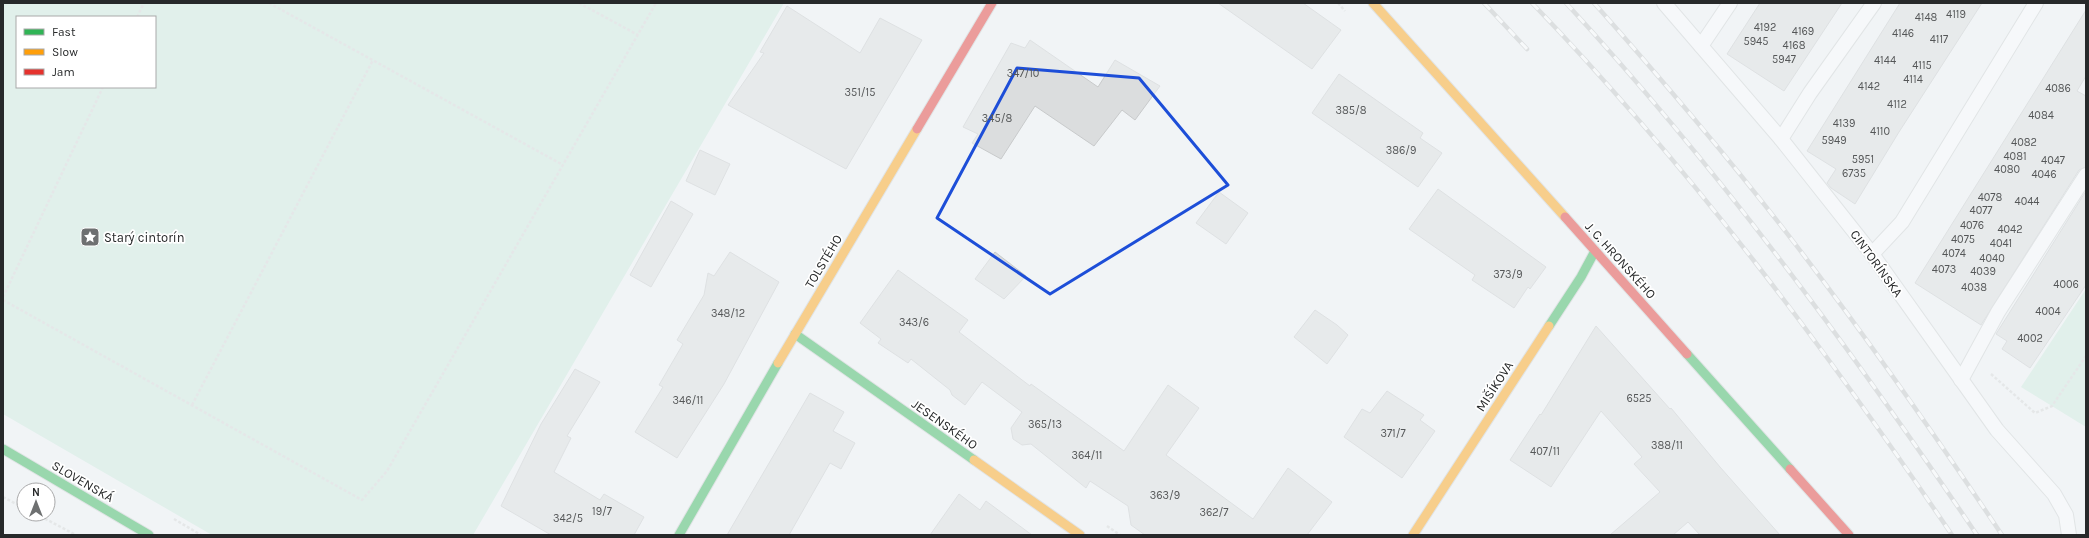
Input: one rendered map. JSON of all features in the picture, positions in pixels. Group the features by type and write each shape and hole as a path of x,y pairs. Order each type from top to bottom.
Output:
{"street":[{"name":"TOLSTÉHO","path":"679,535 795,334 992,3"},
{"name":"J. C. HRONSKÉHO","path":"1372,3 1849,535"},
{"name":"MIŠÍKOVA","path":"1413,535 1581,276 1595,250"},
{"name":"JESENSKÉHO","path":"795,334 1080,535"},
{"name":"SLOVENSKÁ","path":"3,449 149,535"}],"lane":[{"name":"CINTORÍNSKA","path":"1664,3 1781,139 1872,254 1998,430 2054,494 2066,515 2069,535"},
{"path":"1701,46 1730,3"},
{"path":"1781,139 1810,93 1874,3"},
{"path":"1872,254 1902,222 2036,3"},
{"path":"1961,380 1998,312 2086,175"}],"path":[{"path":"138,16 144,3"},
{"path":"269,3 563,165"},
{"path":"579,3 638,35"},
{"path":"3,300 362,500 387,471 656,3"},
{"path":"192,405 372,60"},
{"path":"3,297 104,88"},
{"path":"1974,358 2035,413 2052,406 2086,356"},
{"path":"3,497 16,504"},
{"path":"51,522 76,535"}],"highlighted area":[{"path":"1017,68 1139,78 1228,185 1050,294 937,218"}],"green space":[{"path":"3,3 784,3 473,535 212,535 3,414"},
{"path":"2086,289 2086,427 2021,387"}],"building":[{"path":"1218,3 1303,3 1341,30 1312,69"},
{"path":"1760,3 1842,3 1784,91 1727,54"},
{"path":"1900,3 1982,3 1899,132 1855,204 1831,188 1827,183 1836,169 1807,151"},
{"path":"787,6 860,53 880,18 922,40 846,169 728,105 764,53 760,52"},
{"path":"2086,10 2086,76 2077,91 2086,96 2086,167 2079,170 1981,325 1915,283"},
{"path":"1030,40 1098,87 1115,60 1160,86 1135,120 1122,110 1094,146 1035,106 1001,159 972,143 978,134 963,127 1011,43 1025,48"},
{"path":"1339,74 1423,133 1420,138 1442,153 1418,187 1312,113"},
{"path":"700,150 730,164 715,195 686,181"},
{"path":"1438,189 1546,267 1530,289 1528,287 1514,308 1472,280 1475,275 1409,229"},
{"path":"2086,191 2086,285 2030,368 2002,349 2007,341 1996,334"},
{"path":"1219,192 1248,213 1226,244 1196,223"},
{"path":"671,201 693,214 651,287 630,275"},
{"path":"730,252 779,282 724,384 677,458 635,432 663,387 659,385 683,344 677,340 704,295 708,273 714,276"},
{"path":"995,252 1026,276 1004,299 975,279"},
{"path":"898,270 968,320 959,332 1030,386 1031,384 1124,451 1168,385 1199,408 1166,455 1253,519 1288,468 1332,502 1307,535 1145,535 1131,525 1128,506 1090,481 1086,488 1031,444 1022,445 1013,439 1011,428 1022,412 982,382 965,405 952,395 950,390 911,359 908,363 878,343 881,339 860,323"},
{"path":"1315,310 1337,325 1348,335 1327,364 1294,337"},
{"path":"1596,326 1670,409 1671,408 1720,467 1780,535 1700,535 1688,522 1673,535 1610,535 1660,492 1634,464 1642,457 1601,411 1551,487 1510,460 1540,414 1541,415"},
{"path":"575,369 600,382 567,436 571,438 554,472 600,500 604,494 644,517 634,535 551,535 501,506 541,424"},
{"path":"1387,391 1424,415 1420,420 1435,431 1402,478 1344,437 1362,409 1370,413"},
{"path":"810,393 844,412 833,431 855,443 841,469 830,463 789,535 727,535"},
{"path":"959,494 980,510 986,501 1032,535 930,535"}],"railway":[{"path":"1484,3 1527,49"},
{"path":"1532,3 1590,65 1646,129 1753,260 1805,327 1855,396 1952,535"},
{"path":"1566,3 1677,130 1781,261 1832,328 1977,535"},
{"path":"1594,3 1699,124 1799,249 1903,390 2002,535"}],"traffic: fast":[{"path":"1549,326 1581,277 1595,251"},
{"path":"795,334 974,460"},
{"path":"1687,354 1790,469"},
{"path":"679,535 778,363"},
{"path":"3,449 149,535"}],"traffic: slow":[{"path":"1373,3 1565,217"},
{"path":"778,363 917,129"},
{"path":"1413,535 1549,326"},
{"path":"974,460 1080,535"}],"traffic: jam":[{"path":"917,129 992,3"},
{"path":"1565,217 1687,354"},
{"path":"1790,469 1849,535"}],"place":[{"name":"Starý cintorín","path":"90,237"}]}
